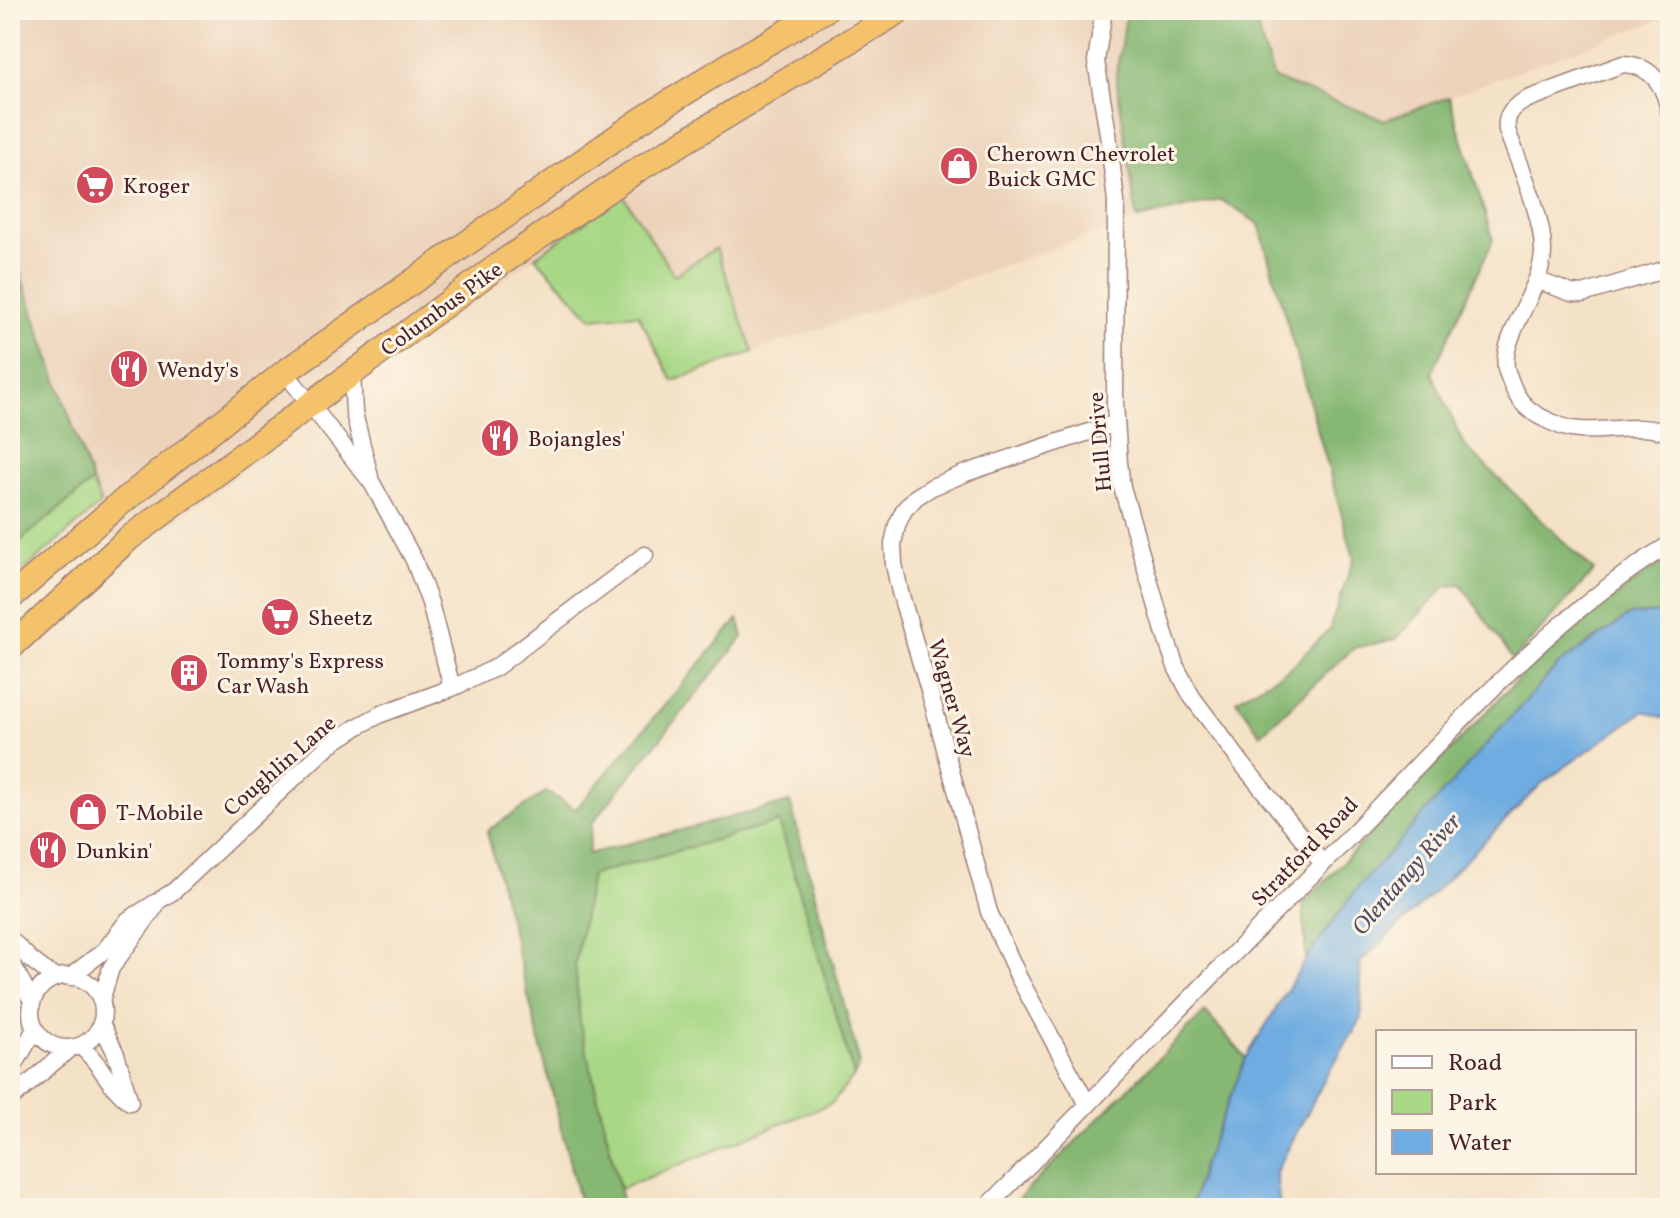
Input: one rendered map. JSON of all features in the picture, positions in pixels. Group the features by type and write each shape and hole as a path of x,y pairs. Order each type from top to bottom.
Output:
{"highway":[{"name":"Columbus Pike","path":"10,598 117,506 285,372 638,122 825,10"},
{"name":"Columbus Pike","path":"10,648 128,539 503,262 634,172 901,10"}],"street":[{"name":"Hull Drive","path":"1104,10 1096,61 1116,201 1116,423 1122,487 1176,667 1203,714 1323,864"},
{"path":"1670,114 1661,83 1644,69 1623,64 1528,99 1514,106 1506,120 1538,218 1543,254 1537,280 1507,354 1506,367 1515,394 1524,405 1545,419 1568,428 1645,428 1670,434"},
{"path":"1537,280 1571,293 1583,294 1670,268"},
{"path":"285,372 372,483 414,560 430,603 452,688"},
{"path":"352,373 354,413 372,483"},
{"name":"Wagner Way","path":"1088,1105 1014,968 989,912 900,592 893,544 904,510 916,497 932,487 1116,423"},
{"name":"Stratford Road","path":"986,1208 1420,762 1546,639 1619,578 1670,544"},
{"name":"Coughlin Lane","path":"63,977 105,950 128,920 174,891 329,745 381,714 452,688 495,668 645,555"},
{"name":"Coughlin Lane","path":"101,1001 111,968 158,903"},
{"path":"10,939 30,959 63,977 80,979 89,984 101,1001 103,1012 97,1033 89,1041 74,1047 10,1100"},
{"path":"10,960 32,1001"},
{"path":"63,977 45,983 37,991 32,1001 31,1020 35,1029 53,1046 74,1047 94,1057 117,1093 130,1102 116,1054 101,1023"},
{"path":"10,1073 35,1029"}],"shaded area":[{"path":"10,10 1127,10 1116,75 1137,219 753,352 716,249 674,275 622,195 382,367 123,560 92,482 10,244"},
{"path":"1251,10 1670,10 1670,16 1385,120 1273,79"}],"green space":[{"path":"1127,10 1251,10 1274,79 1385,120 1449,97 1493,240 1432,373 1464,445 1594,571 1513,660 1461,584 1445,587 1396,639 1354,648 1261,734 1236,700 1290,668 1329,630 1354,558 1259,224 1221,200 1137,219 1116,75"},
{"path":"623,195 674,275 716,248 753,352 673,381 638,314 592,318 535,257"},
{"path":"10,244 92,482 10,549"},
{"path":"92,482 101,504 10,582 10,549"},
{"path":"1670,557 1670,618 1664,613 1359,886 1306,959 1303,904 1523,674 1626,588"},
{"path":"738,619 743,637 592,823 588,854 790,802 860,1064 854,1076 779,822 591,875 575,964 580,1024 624,1208 581,1208 487,831 546,792 576,809"},
{"path":"779,822 854,1076 832,1103 620,1189 580,1024 575,964 591,875"},
{"path":"1205,1012 1246,1058 1203,1165 1191,1208 1009,1208"}],"water":[{"name":"Olentangy River","path":"1664,613 1670,618 1670,720 1644,711 1541,784 1360,962 1362,1018 1328,1073 1276,1172 1280,1208 1191,1208 1203,1165 1246,1058 1306,959 1359,886 1558,665 1630,615"}],"place":[{"name":"Cherown Chevrolet Buick GMC","path":"959,166"},
{"name":"Kroger","path":"95,185"},
{"name":"Wendy's","path":"129,369"},
{"name":"Bojangles'","path":"500,438"},
{"name":"Sheetz","path":"280,617"},
{"name":"Tommy's Express Car Wash","path":"189,673"},
{"name":"T-Mobile","path":"88,812"},
{"name":"Dunkin'","path":"48,850"}]}
